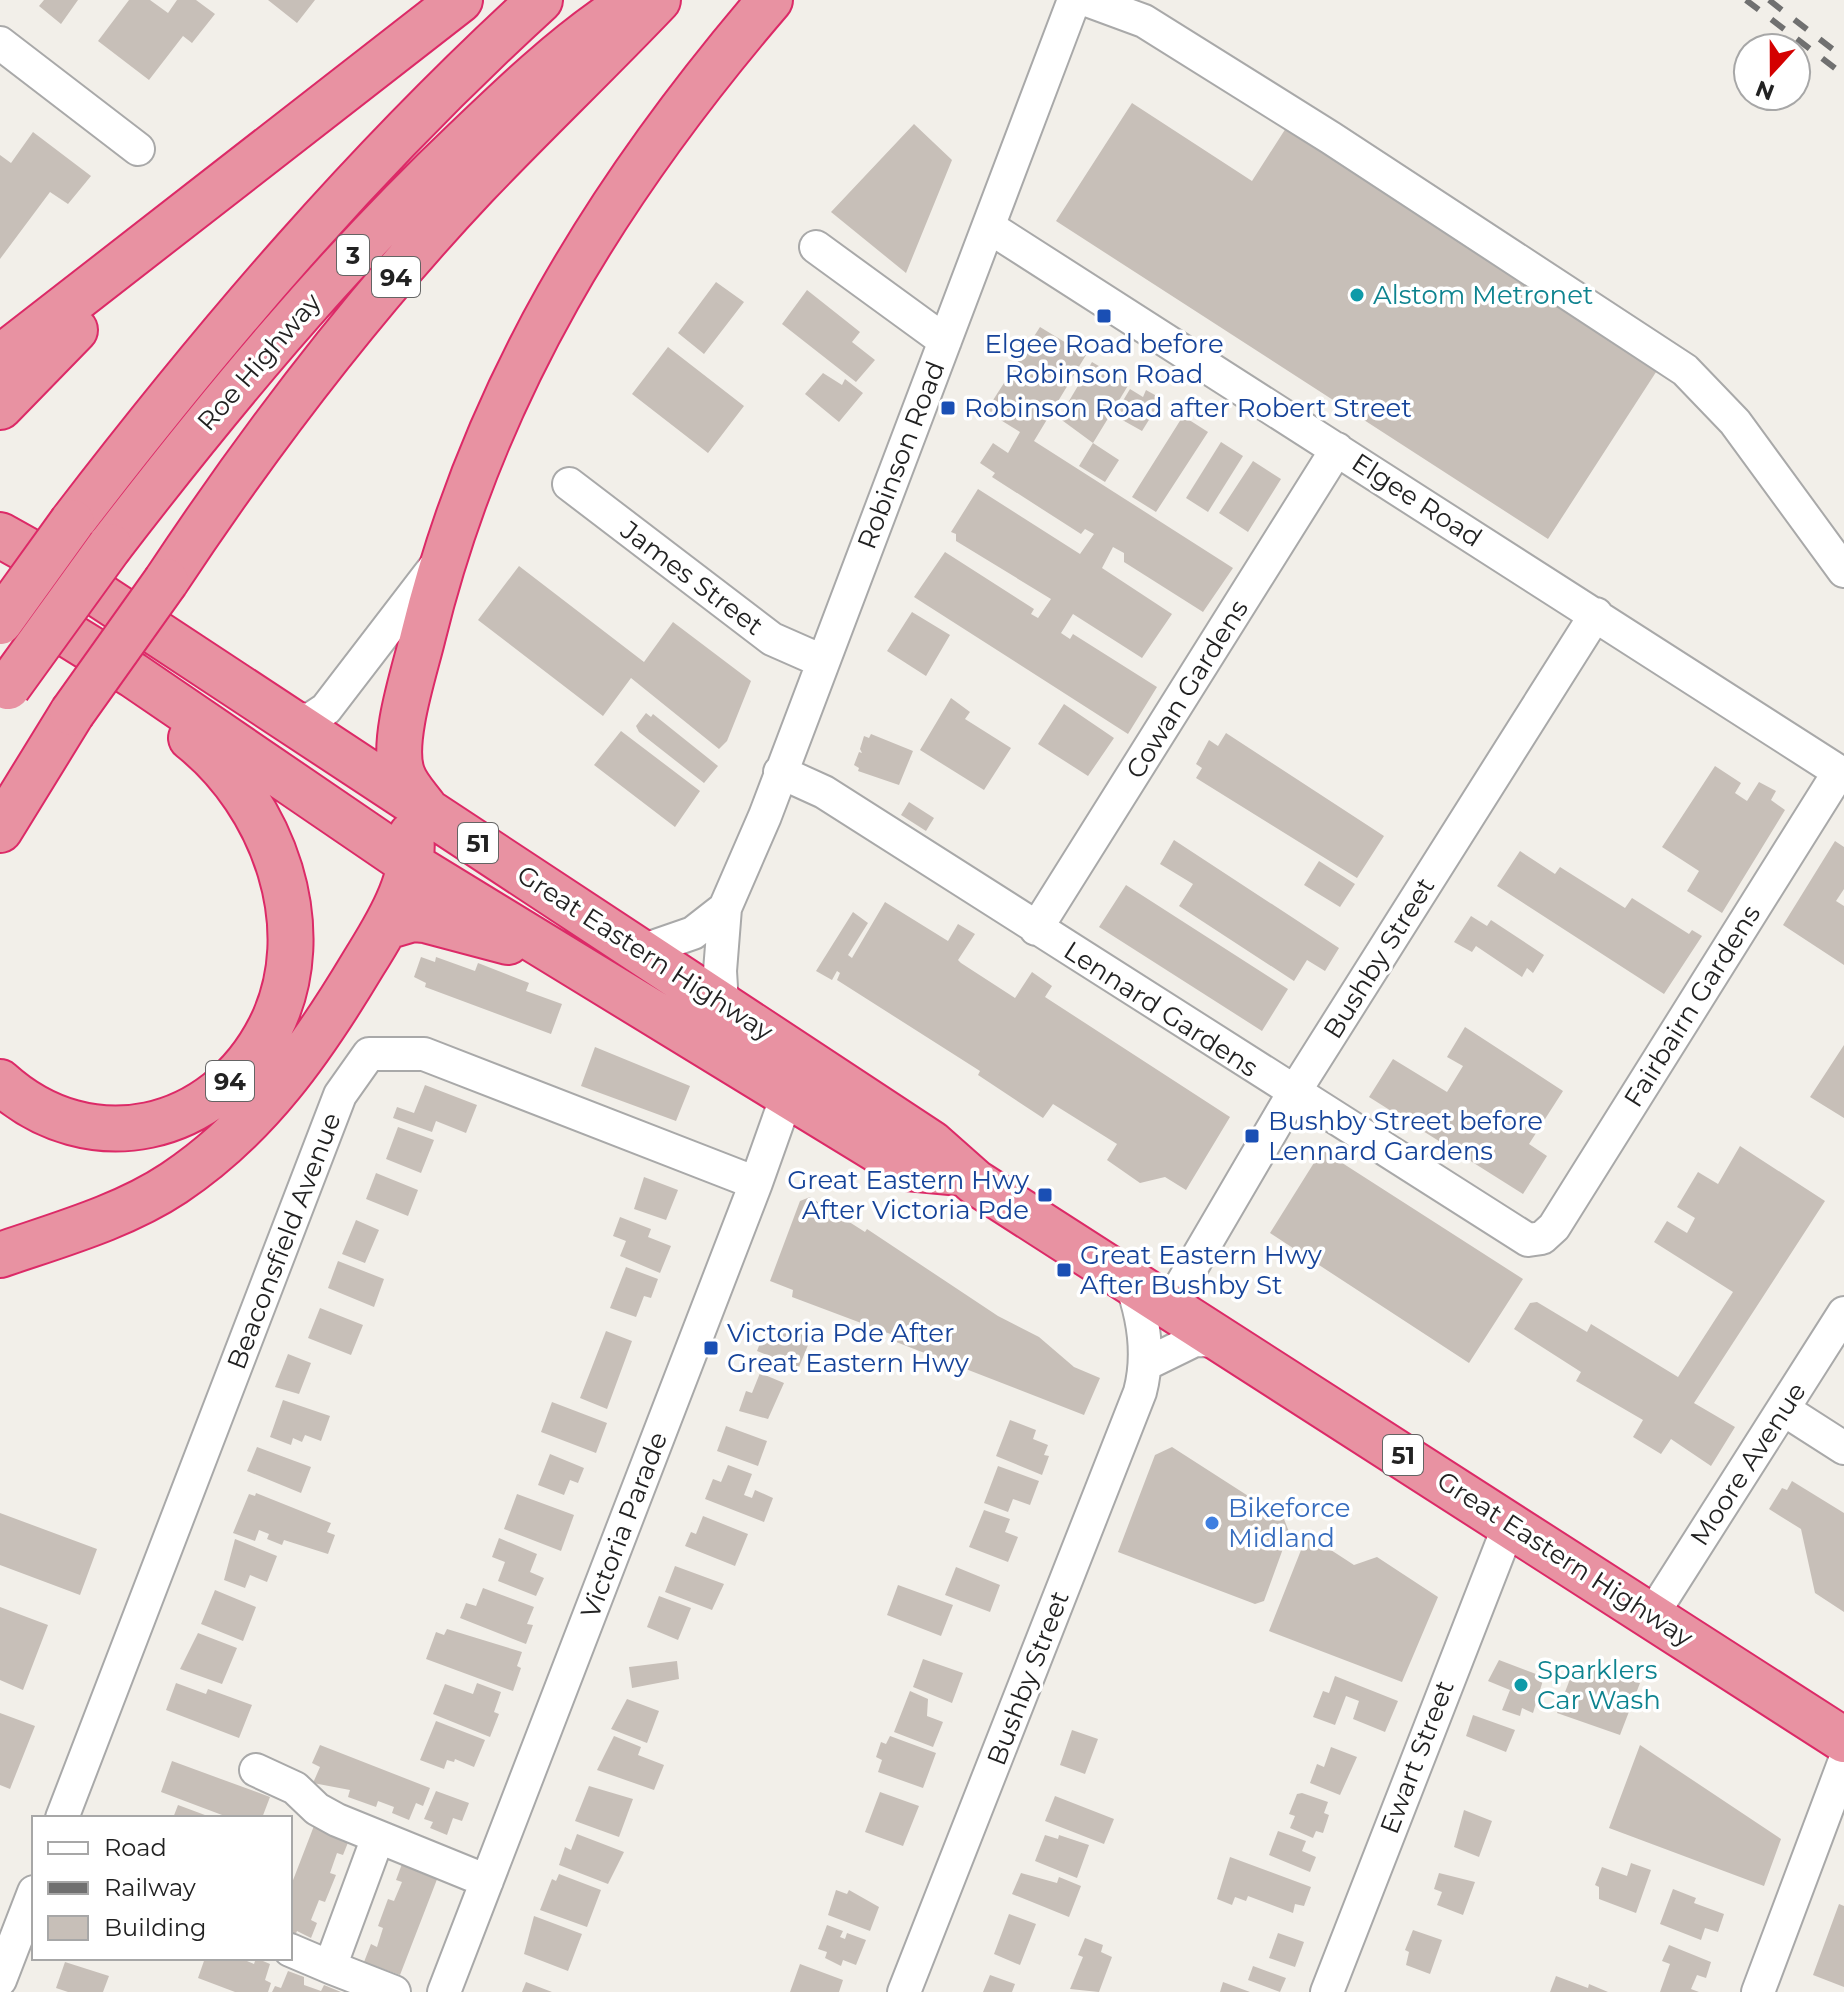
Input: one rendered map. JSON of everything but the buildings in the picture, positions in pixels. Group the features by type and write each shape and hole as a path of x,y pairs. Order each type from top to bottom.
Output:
{"highway":[{"path":"0,358 460,0"},
{"name":"Roe Highway","path":"0,622 184,376 293,249 469,65 540,0"},
{"name":"Roe Highway","path":"4,692 110,546 218,408 408,195 591,28 632,0"},
{"name":"94","path":"0,830 72,713 232,482 347,334 474,188 658,0"},
{"path":"426,808 401,771 400,750 411,687 442,557 485,445 546,313 664,133 770,0"},
{"path":"0,407 56,347 275,141"},
{"name":"Great Eastern Highway","path":"0,535 64,572 722,1004 794,1075"},
{"name":"Great Eastern Highway","path":"0,593 133,675 410,864 619,993 931,1143 961,1173 1844,1740"},
{"name":"94","path":"0,1082 17,1097 68,1122 112,1130 155,1125 191,1110 221,1090 259,1046 277,1008 287,964 288,920 281,869 271,844 246,797 229,774 181,730 133,675"},
{"path":"0,1255 89,1224 172,1184 221,1147 262,1109 306,1057 386,927 410,864 412,837 402,817 368,783 360,767"},
{"path":"386,927 413,919 479,932 538,953 619,993"}],"street":[{"name":"Robinson Road","path":"722,1004 720,971 725,908 780,772 1074,0"},
{"path":"1087,0 1144,21 1331,138 1685,370 1735,422 1844,571"},
{"path":"3,52 138,149"},
{"name":"Elgee Road","path":"989,227 1842,774"},
{"path":"816,247 945,341"},
{"name":"Cowan Gardens","path":"1036,929 1337,449"},
{"name":"James Street","path":"569,484 772,639 822,661"},
{"path":"287,721 311,719 326,709 442,557"},
{"name":"Bushby Street","path":"1169,1306 1293,1094 1596,614"},
{"name":"Lennard Gardens","path":"780,772 824,792 1514,1234 1528,1240 1542,1238"},
{"name":"Fairbairn Gardens","path":"1542,1238 1554,1227 1842,774"},
{"name":"Robinson Road","path":"641,951 693,933 725,908"},
{"name":"Beaconsfield Avenue","path":"63,1816 340,1095 369,1054 424,1054 756,1183"},
{"name":"Victoria Parade","path":"444,1992 756,1183 794,1075"},
{"name":"Bushby Street","path":"904,1992 1139,1395 1148,1363 1143,1320 1130,1280"},
{"name":"Moore Avenue","path":"1652,1615 1844,1313"},
{"path":"1148,1363 1195,1340 1224,1341"},
{"path":"1783,1409 1844,1448"},
{"name":"Ewart Street","path":"1327,1992 1510,1523"},
{"path":"1758,1992 1844,1763"},
{"path":"256,1770 295,1788 325,1814 487,1881"},
{"path":"330,1967 378,1837"},
{"path":"0,1980 32,1897"},
{"path":"292,1951 394,1992"}],"railway":[{"path":"1746,0 1844,75"},
{"path":"1769,0 1844,58"}],"place":[{"name":"Alstom Metronet","path":"1357,295"},
{"name":"Elgee Road before Robinson Road","path":"1104,316"},
{"name":"Robinson Road after Robert Street","path":"948,408"},
{"name":"Bushby Street before Lennard Gardens","path":"1252,1136"},
{"name":"Great Eastern Hwy After Victoria Pde","path":"1045,1195"},
{"name":"Great Eastern Hwy After Bushby St","path":"1064,1270"},
{"name":"Victoria Pde After Great Eastern Hwy","path":"711,1348"},
{"name":"Bikeforce Midland","path":"1212,1523"},
{"name":"Sparklers Car Wash","path":"1521,1685"}]}
